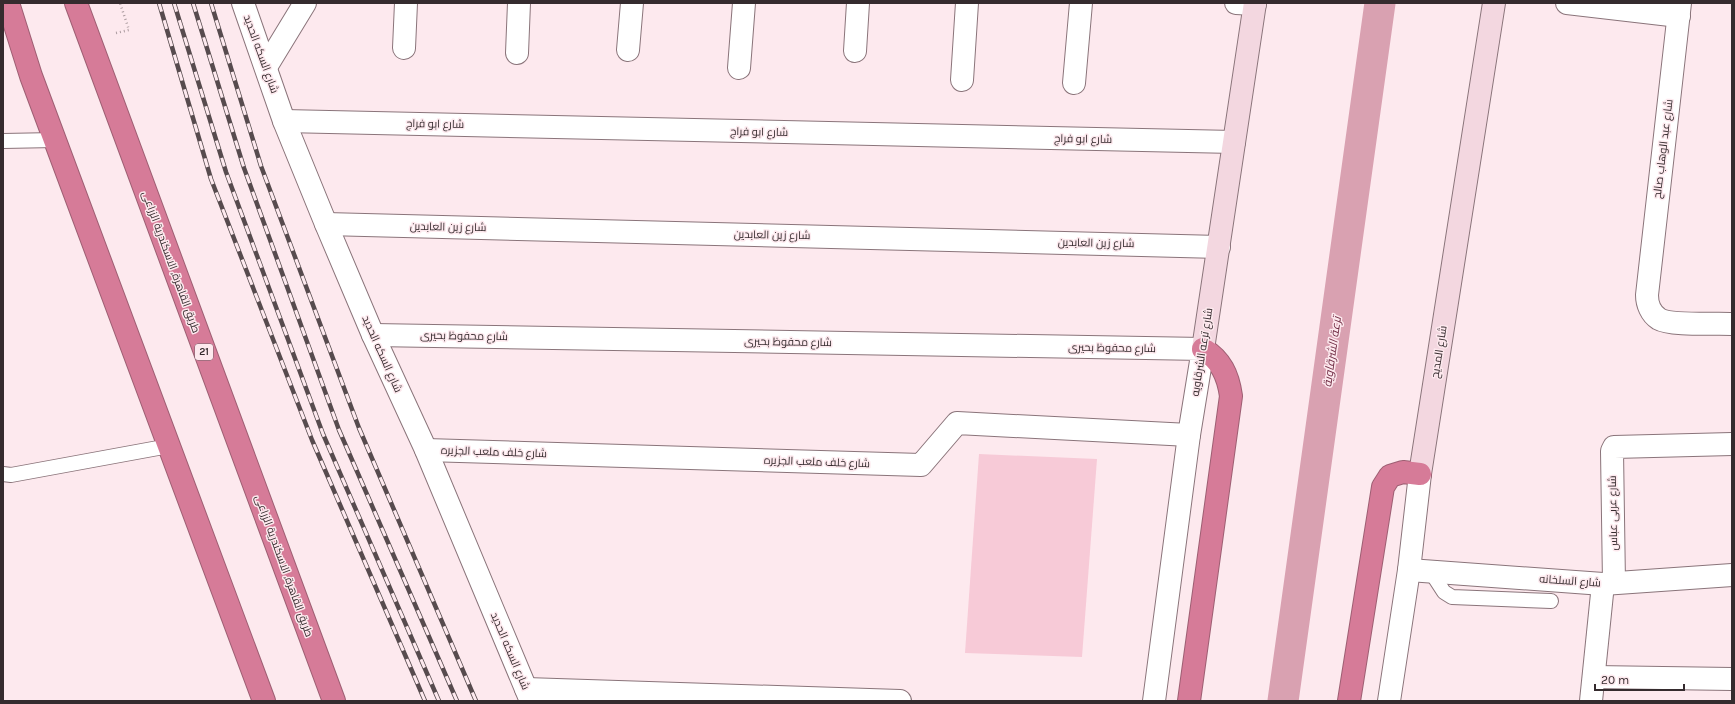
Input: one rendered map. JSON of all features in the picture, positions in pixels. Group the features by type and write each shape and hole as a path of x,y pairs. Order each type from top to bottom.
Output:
{"highway":[{"path":"8,3 31,76 264,701"},
{"name":"طريق القاهرة, الاسكندرية الزراعى","path":"76,3 334,701"},
{"path":"1189,701 1231,396 1225,370 1212,355 1203,349"},
{"path":"1349,701 1383,487 1390,476 1403,472 1420,474"}],"main road":[{"name":"شارع ترعه الشرقاويه","path":"1203,349 1234,142 1249,3"},
{"name":"شارع المديح","path":"1420,474 1494,3"}],"street":[{"name":"شارع السكه الحديد","path":"243,3 284,121 326,224 373,335 426,450 528,695"},
{"path":"266,67 305,3"},
{"path":"404,48 406,3"},
{"path":"517,52 520,3"},
{"path":"628,50 632,3"},
{"path":"739,68 744,3"},
{"path":"855,51 858,3"},
{"path":"962,80 967,3"},
{"path":"1074,83 1081,3"},
{"path":"1567,3 1680,10"},
{"name":"شارع عبد الوهاب صالح","path":"1680,10 1647,295 1648,305 1660,320 1671,322 1732,324"},
{"name":"شارع ابو فراج","path":"284,121 1234,142"},
{"name":"شارع زين العابدين","path":"326,224 1219,247"},
{"name":"شارع محفوظ بحيرى","path":"373,335 1203,349"},
{"name":"شارع ترعه الشرقاويه","path":"1154,701 1189,435 1203,349"},
{"name":"شارع خلف ملعب الجزيره","path":"426,450 921,465 956,423 1189,435"},
{"name":"شارع عربى عباس","path":"1591,701 1608,583 1612,451 1616,446 1732,444"},
{"name":"شارع المديح","path":"1389,701 1409,570 1420,474"},
{"name":"شارع السلخانه","path":"1409,570 1608,583 1732,574"},
{"path":"1594,677 1732,679"},
{"path":"528,695 900,701"}],"lane":[{"path":"3,141 55,140"},
{"path":"3,474 11,475 169,446"},
{"path":"1431,572 1444,592 1452,597 1551,600"}],"path":[{"path":"120,3 129,30"}],"shaded area":[{"path":"979,454 1097,459 1082,657 965,653"}],"waterway":[{"name":"ترعة الشرقاوية","path":"1283,701 1380,3"}],"railway":[{"path":"159,3 211,179 312,440 425,701"},
{"path":"174,3 226,172 323,434 439,701"},
{"path":"193,3 244,168 339,430 457,701"},
{"path":"211,3 261,166 359,428 476,701"}]}
